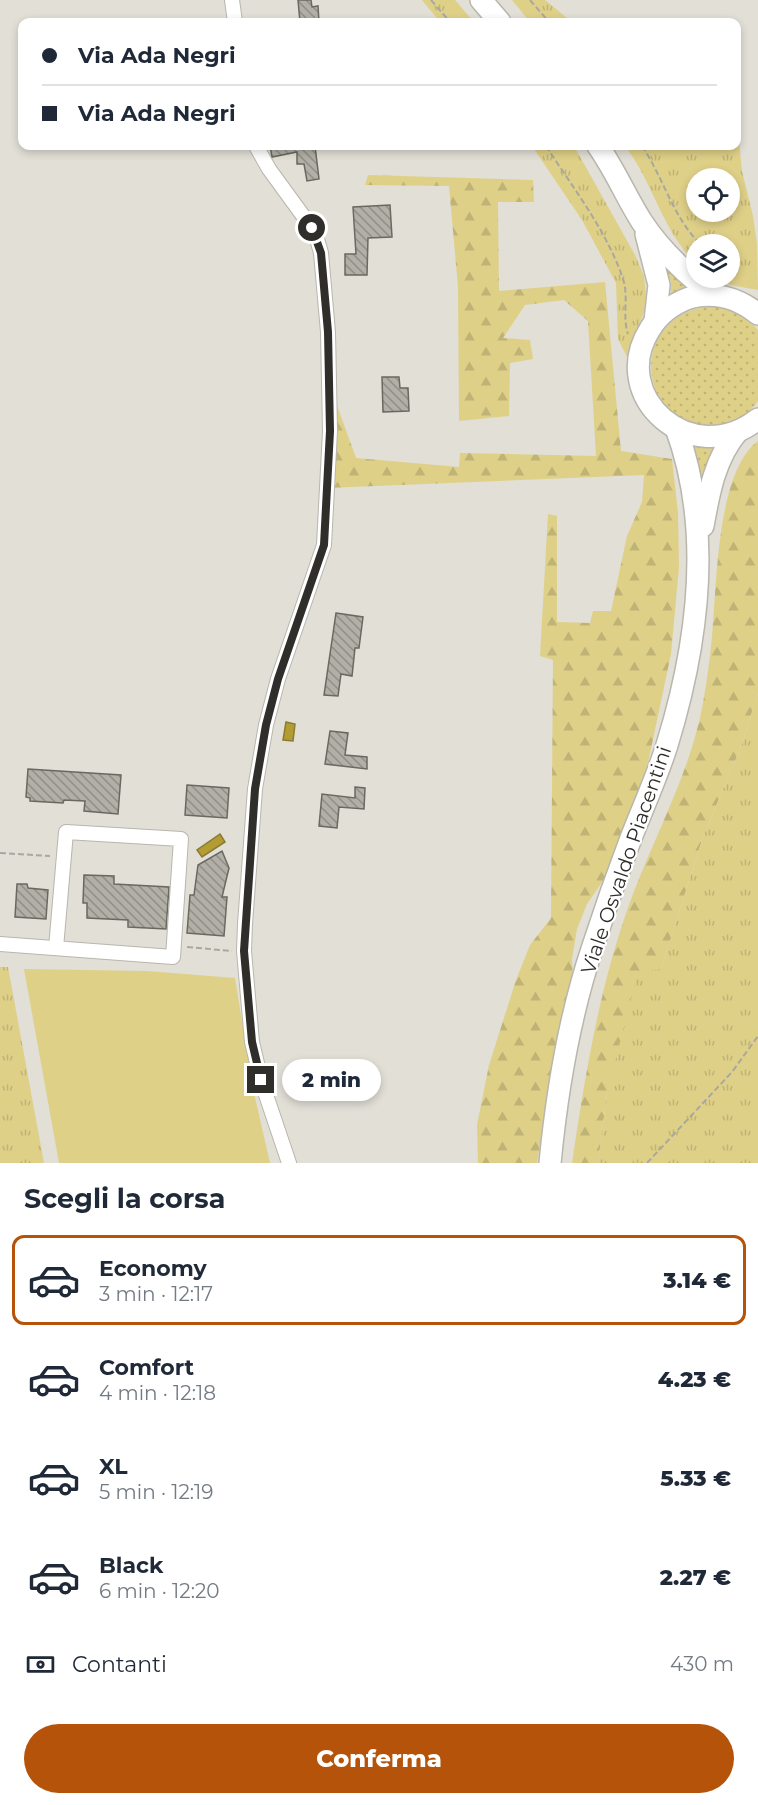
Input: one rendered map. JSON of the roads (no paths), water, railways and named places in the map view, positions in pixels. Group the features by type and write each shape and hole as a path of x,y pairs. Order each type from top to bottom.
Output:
{"main road":[{"path":"481,0 497,18"},
{"path":"600,150 642,222 664,251 686,274 713,295"},
{"path":"642,222 655,263 659,285 655,321"},
{"name":"Viale Osvaldo Piacentini","path":"758,314 734,299 713,295 697,296 681,301 655,321 647,334 641,348 640,375 648,400 660,416 676,428 695,436 727,435 758,419"},
{"name":"Viale Osvaldo Piacentini","path":"550,1163 561,1078 578,997 591,951 666,747 691,643 697,592 698,556 690,478 685,452 676,428"},
{"name":"Viale Osvaldo Piacentini","path":"698,556 710,489 723,455 738,431"}],"street":[{"path":"232,0 234,18"},
{"path":"258,150 269,169 312,228 321,253 328,332 330,431 324,545 278,679 266,725 255,789 244,951 252,1042 261,1080 289,1163"},
{"path":"0,944 173,957 181,839 66,832 56,948"}]}
